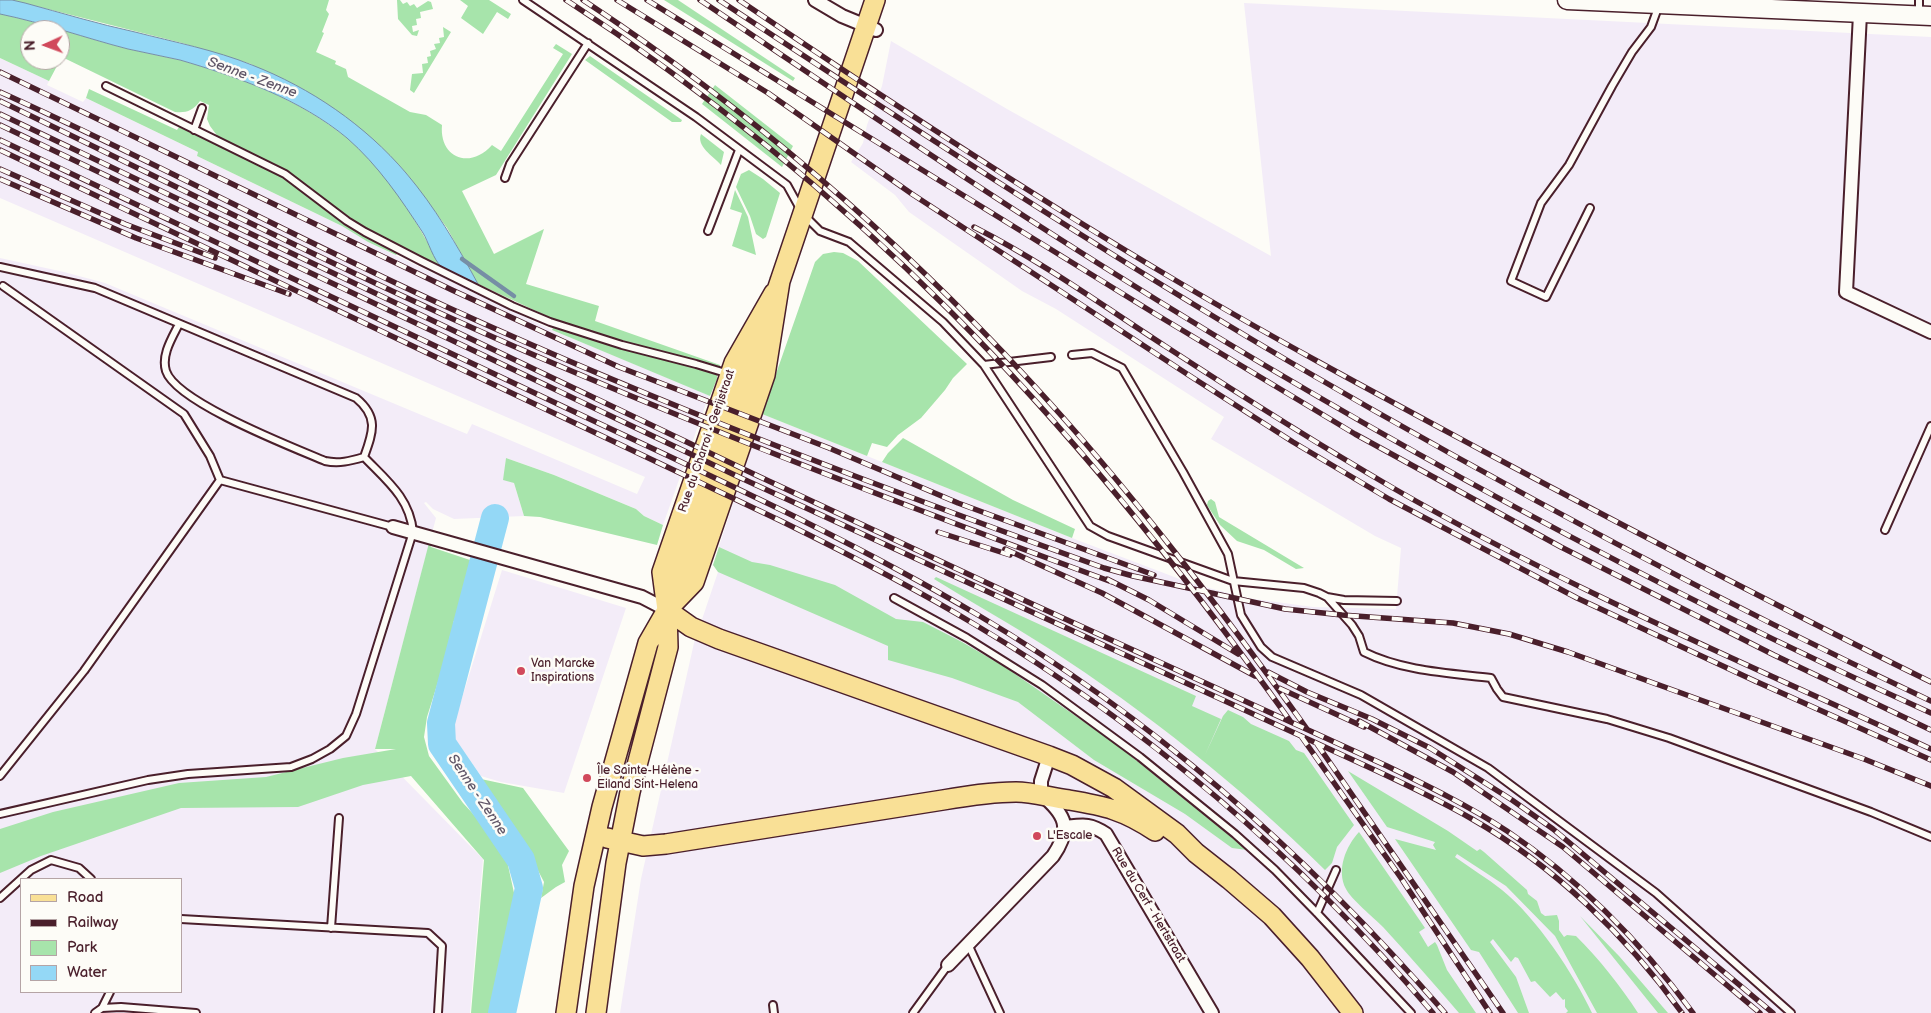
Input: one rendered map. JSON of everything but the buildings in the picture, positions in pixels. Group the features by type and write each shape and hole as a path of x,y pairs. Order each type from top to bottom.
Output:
{"main road":[{"name":"Rue du Charroi - Gerijstraat","path":"866,0 867,26"},
{"name":"Rue du Charroi - Gerijstraat","path":"566,1013 584,886 602,806 648,643 668,610 734,413 804,214 810,168 867,26 875,0"},
{"name":"Rue du Charroi - Gerijstraat","path":"867,26 885,0"},
{"path":"1567,0 1681,2 1827,9 1860,14 1923,11"},
{"name":"Rue du Charroi - Gerijstraat","path":"596,1013 620,842 642,740 668,647 668,610 662,572 734,363 780,281"},
{"path":"668,610 691,627 719,639 1049,756 1072,765 1114,788 1177,834 1196,853 1272,916 1310,958 1353,1013"},
{"path":"596,836 643,846 666,844 982,794 1016,792 1041,794 1115,809 1146,825 1173,843 1196,853"}],"street":[{"path":"815,0 842,16 867,26"},
{"path":"1860,14 1846,292 1931,332"},
{"path":"393,527 642,597 668,610"},
{"path":"948,965 1053,856 1062,843 1065,827 1059,812 1041,794 1041,781 1049,756"},
{"name":"Rue du Cerf - Hertstraat","path":"1065,827 1084,824 1094,826 1106,834 1212,1013"}],"lane":[{"path":"523,0 696,117 787,186 804,214 820,231 849,242 942,322 984,365 1090,526 1108,536 1234,581 1304,588 1327,597 1344,600 1397,601"},
{"path":"1590,208 1546,297 1512,281 1541,203 1570,165 1593,117 1632,52 1652,27 1659,3"},
{"path":"505,178 510,164 588,43"},
{"path":"106,86 285,174 347,221 378,239 512,306 550,322 589,335 730,374"},
{"path":"194,130 202,108"},
{"path":"708,231 739,150"},
{"path":"0,267 95,288 356,398 367,407 372,421 372,436 364,457"},
{"path":"3,286 184,414 210,456 220,480"},
{"path":"178,324 166,351 164,362 172,382 235,423 324,461 335,463 364,457"},
{"path":"1072,354 1092,352 1122,368 1183,472 1228,554 1241,615 1261,647 1272,657 1361,694 1488,768 1656,893 1791,1013"},
{"path":"984,365 1051,357"},
{"path":"1885,530 1931,426"},
{"path":"0,814 148,780 188,774 291,767 312,759 330,749 346,736 356,714 413,532 411,518 394,487 364,457"},
{"path":"220,480 393,527"},
{"path":"0,776 84,671 220,480"},
{"path":"1327,597 1352,625 1359,636 1364,652 1376,657 1411,667 1491,678 1497,690 1504,697 1608,719 1660,736 1871,812 1931,837"},
{"path":"894,598 1042,685 1093,722 1235,834 1275,870 1411,1013"},
{"path":"331,928 339,818"},
{"path":"22,878 31,870 51,860 79,868 90,878"},
{"path":"1317,913 1336,870"},
{"path":"0,898 20,880"},
{"path":"182,919 428,933 442,946 438,1013"},
{"path":"968,944 1000,1013"},
{"path":"913,1013 948,965"},
{"path":"95,1013 102,1008 110,993"},
{"path":"773,1005 774,1013"},
{"path":"102,1008 196,1013"}],"shaded area":[{"path":"1244,3 1931,37 1931,1013 620,1013 641,879 694,643 718,572 713,565 762,414 1190,583 1247,598 1313,607 1396,609 1401,548 1375,536 1211,439 1224,417 1056,309 1022,291 909,212 895,195 851,162 863,143 867,125 882,86 891,41 1007,109 1271,256"},
{"path":"0,58 20,67 20,70 26,70 49,81 47,85 83,102 86,98 198,152 197,156 342,226 368,242 552,330 709,395 663,525 644,516 636,509 554,475 506,458 504,479 514,483 524,516 454,519 433,509 426,502 424,503 436,518 375,749 483,859 470,1013 0,1013 0,258 105,283 467,434 472,424 637,494 645,477 0,198"},
{"path":"502,570 626,608 564,793 501,782 481,776 451,733"}],"green space":[{"path":"12,0 329,0 326,10 329,14 316,52 336,61 335,64 346,69 348,77 410,112 426,115 442,125 442,136 445,146 458,157 466,158 483,153 492,145 501,151 563,54 553,48 556,44 572,54 496,175 462,191 494,254 544,229 526,284 599,306 595,321 720,365 720,367 591,333 549,317 478,284 447,228 406,173 381,147 251,64 182,43"},
{"path":"397,0 400,0 403,4 407,2 410,6 414,4 417,8 428,1 431,2 433,9 420,12 421,18 416,19 417,25 412,26 413,32 419,30 417,36 412,35 398,19"},
{"path":"460,0 489,0 511,14 508,19 497,12 483,34 461,18 468,6"},
{"path":"664,0 678,0 795,78 793,81"},
{"path":"0,14 25,20 20,20 20,67 0,58"},
{"path":"443,27 451,32 414,93 410,90 412,74 423,73 422,64 428,63 427,57 431,56 430,51 436,49 434,44 440,43 439,38 444,37"},
{"path":"70,33 128,49 180,60 224,74 267,91 309,112 347,138 375,165 411,214 440,266 355,223 286,170 219,138 207,119 209,105 200,101 189,111 175,112 70,61"},
{"path":"590,56 682,120 681,122 672,122 585,60"},
{"path":"26,70 55,70 49,81"},
{"path":"715,85 793,146 782,167 702,104"},
{"path":"89,89 177,130 179,127 283,177 299,187 344,224 397,254 368,242 342,226 197,156 198,152 86,98"},
{"path":"701,134 724,152 721,165 703,147 700,138"},
{"path":"749,170 780,193 766,237 763,239 756,234 750,216 736,187 741,174"},
{"path":"735,190 748,217 756,255 732,246 742,213 730,209"},
{"path":"843,253 858,261 967,364 953,378 921,418 898,435 887,447 872,443 867,456 762,414 815,262 823,254"},
{"path":"554,326 623,349 697,366 715,373 717,379 710,396 552,330"},
{"path":"903,438 1013,500 1075,529 1072,538 882,462"},
{"path":"506,458 554,475 636,509 644,516 663,525 657,545 540,517 524,516 514,483 503,480"},
{"path":"1211,499 1215,502 1219,517 1304,568 1296,569 1264,550 1237,541 1220,525 1207,505"},
{"path":"429,543 431,547 470,560 460,607 453,623 454,634 450,636 427,717 424,737 429,756 463,803 504,847 516,902 497,974 493,1013 471,1013 484,860 411,776 363,785 298,807 181,808 41,856 0,873 0,829 53,812 179,783 266,777 343,758 396,749 375,749"},
{"path":"719,547 752,562 770,565 835,585 896,619 923,622 962,642 1005,667 1116,744 1247,850 1232,848 1185,814 1094,760 1018,702 952,678 888,660 888,646 718,572 713,565"},
{"path":"936,577 1196,696 1192,706 1221,719 1205,755 1223,716 1228,710 1243,717 1251,724 1289,741 1296,750 1304,753 1354,825 1337,847 1332,863 1325,870 1227,780 1121,698 1020,630 934,579"},
{"path":"452,738 481,779 523,788 569,851 562,865 565,882 541,898 544,882 532,859 446,742"},
{"path":"1348,771 1448,831 1477,851 1480,849 1484,852 1527,890 1528,894 1537,901 1541,913 1545,916 1557,915 1559,930 1564,937 1567,935 1576,936 1609,973 1638,1013 1597,1013 1555,936 1506,886 1457,854 1455,857 1515,901 1541,930 1565,964 1592,1013 1566,1013 1568,1011 1565,1007 1565,999 1563,1000 1556,992 1550,997 1535,981 1531,982 1518,958 1515,957 1511,962 1493,939 1490,942 1516,977 1529,1013 1518,1013 1479,952 1471,950 1395,839 1436,850 1433,845 1435,842 1387,827"},
{"path":"1359,832 1425,928 1419,932 1428,947 1435,942 1447,970 1476,1013 1459,1013 1383,927 1346,889 1343,882 1342,866 1350,844"},
{"path":"1580,916 1619,956 1668,1013 1658,1013"}],"water":[{"path":"0,0 25,3 224,55 274,74 295,85 355,124 373,139 406,173 427,199 478,284 449,271 438,263 423,233 369,159 347,138 309,112 268,91 202,67 70,33 70,20 25,20 0,14"}],"waterway":[{"path":"462,259 514,296"},
{"name":"Senne - Zenne","path":"495,518 441,723 442,744 521,860 529,888 502,1013"}],"railway":[{"path":"566,0 668,70 767,146 861,227 951,312 1043,409 1130,510 1212,615 1291,722"},
{"path":"583,0 644,41 703,85 818,177 873,225 978,327 1066,421 1138,506 1207,594 1307,729"},
{"path":"617,0 768,93 912,194 1187,374 1293,442 1389,499 1577,598 1931,760"},
{"path":"647,0 1157,315 1355,434 1561,547 1774,655 1931,730"},
{"path":"700,0 1008,206 1211,333 1311,392 1412,450 1617,561 1721,614 1931,713"},
{"path":"719,0 1074,230 1290,362 1448,452 1607,539 1768,622 1931,701"},
{"path":"739,0 1009,178 1119,247 1251,324 1594,510 1931,682"},
{"path":"0,72 452,290 619,367 829,448 958,503 1154,575"},
{"path":"0,92 391,281 609,378 690,412 855,476 1104,568 1285,609 1453,623 1509,634 1568,652 1864,759 1931,786"},
{"path":"0,101 350,271 562,367 698,424 836,478 1112,582"},
{"path":"0,114 758,476 1387,766 1448,797 1507,831 1560,870 1584,891 1631,937 1693,1013"},
{"path":"0,125 741,478 1449,806 1532,858 1560,881 1613,930 1638,957 1682,1013"},
{"path":"0,140 762,501 871,556 978,615 1043,656 1107,700 1168,746 1227,795 1285,846 1340,900 1445,1013"},
{"path":"0,150 781,521 878,570 974,624 1038,664 1100,707 1161,752 1219,800 1276,850 1330,902 1433,1013"},
{"path":"0,169 125,224 215,258"},
{"path":"0,179 136,238 289,294"},
{"path":"974,227 1071,284 1307,436 1393,488 1458,524 1659,624 1931,749"},
{"path":"938,532 1010,555"},
{"path":"1005,549 1102,593 1255,676"},
{"path":"1107,579 1149,600 1238,654"},
{"path":"1268,672 1307,692 1372,719 1430,748 1512,800 1553,829 1773,1013"},
{"path":"1279,688 1364,727"},
{"path":"1359,721 1453,772 1563,847 1760,1013"},
{"path":"1301,736 1401,878 1490,1013"},
{"path":"1317,744 1503,1013"}],"place":[{"name":"Van Marcke Inspirations","path":"521,671"},
{"name":"Île Sainte-Hélène - Eiland Sint-Helena","path":"587,778"},
{"name":"L'Escale","path":"1037,836"}]}
